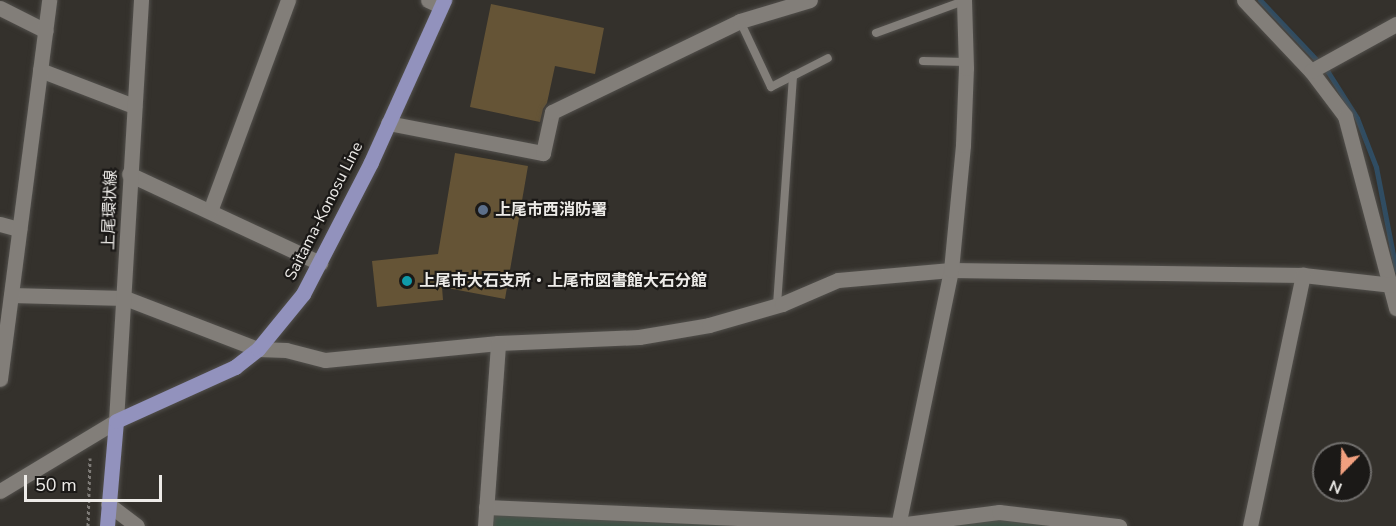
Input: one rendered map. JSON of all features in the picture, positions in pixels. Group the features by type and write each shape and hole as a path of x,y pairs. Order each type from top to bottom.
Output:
{"main road":[{"name":"Saitama-Konosu Line","path":"116,421 234,367 258,349 303,294 388,123 438,2"},
{"path":"107,526 116,421"}],"street":[{"path":"0,379 11,295 7,275 19,229 49,0"},
{"name":"上尾環状線","path":"116,421 141,0"},
{"path":"210,212 288,0"},
{"path":"388,123 543,153 552,112 740,21 810,0"},
{"path":"898,525 951,270 963,145 966,62 964,0"},
{"path":"1244,0 1311,71 1345,116 1392,285 1396,308"},
{"path":"0,8 46,31"},
{"path":"1311,71 1396,24"},
{"path":"40,70 134,106"},
{"path":"129,174 320,263"},
{"path":"0,224 19,229"},
{"path":"11,295 125,298 258,349 286,350 325,360 498,343 639,336 709,325 777,305 838,280 951,270 1303,275 1392,285"},
{"path":"1250,526 1303,275"},
{"path":"485,526 498,343"},
{"path":"0,491 116,421"},
{"path":"108,504 137,526"},
{"path":"486,507 898,525 999,512 1119,526"}],"lane":[{"path":"876,33 964,0"},
{"path":"740,21 771,87 828,58"},
{"path":"923,61 966,62"},
{"path":"777,305 793,76"}],"path":[{"path":"85,459 91,458 88,526"}],"green space":[{"path":"486,507 898,525 999,512 1119,526 485,526"}],"building":[{"path":"491,4 604,28 595,74 555,66 547,103 540,122 470,107"},
{"name":"上尾市西消防署","path":"455,153 528,166 505,299 442,287 443,300 377,307 372,261 438,254"}],"waterway":[{"path":"1260,0 1328,72 1357,118 1376,167 1396,270"}],"place":[{"name":"上尾市西消防署","path":"483,210"},
{"name":"上尾市大石支所・上尾市図書館大石分館","path":"407,281"}]}
